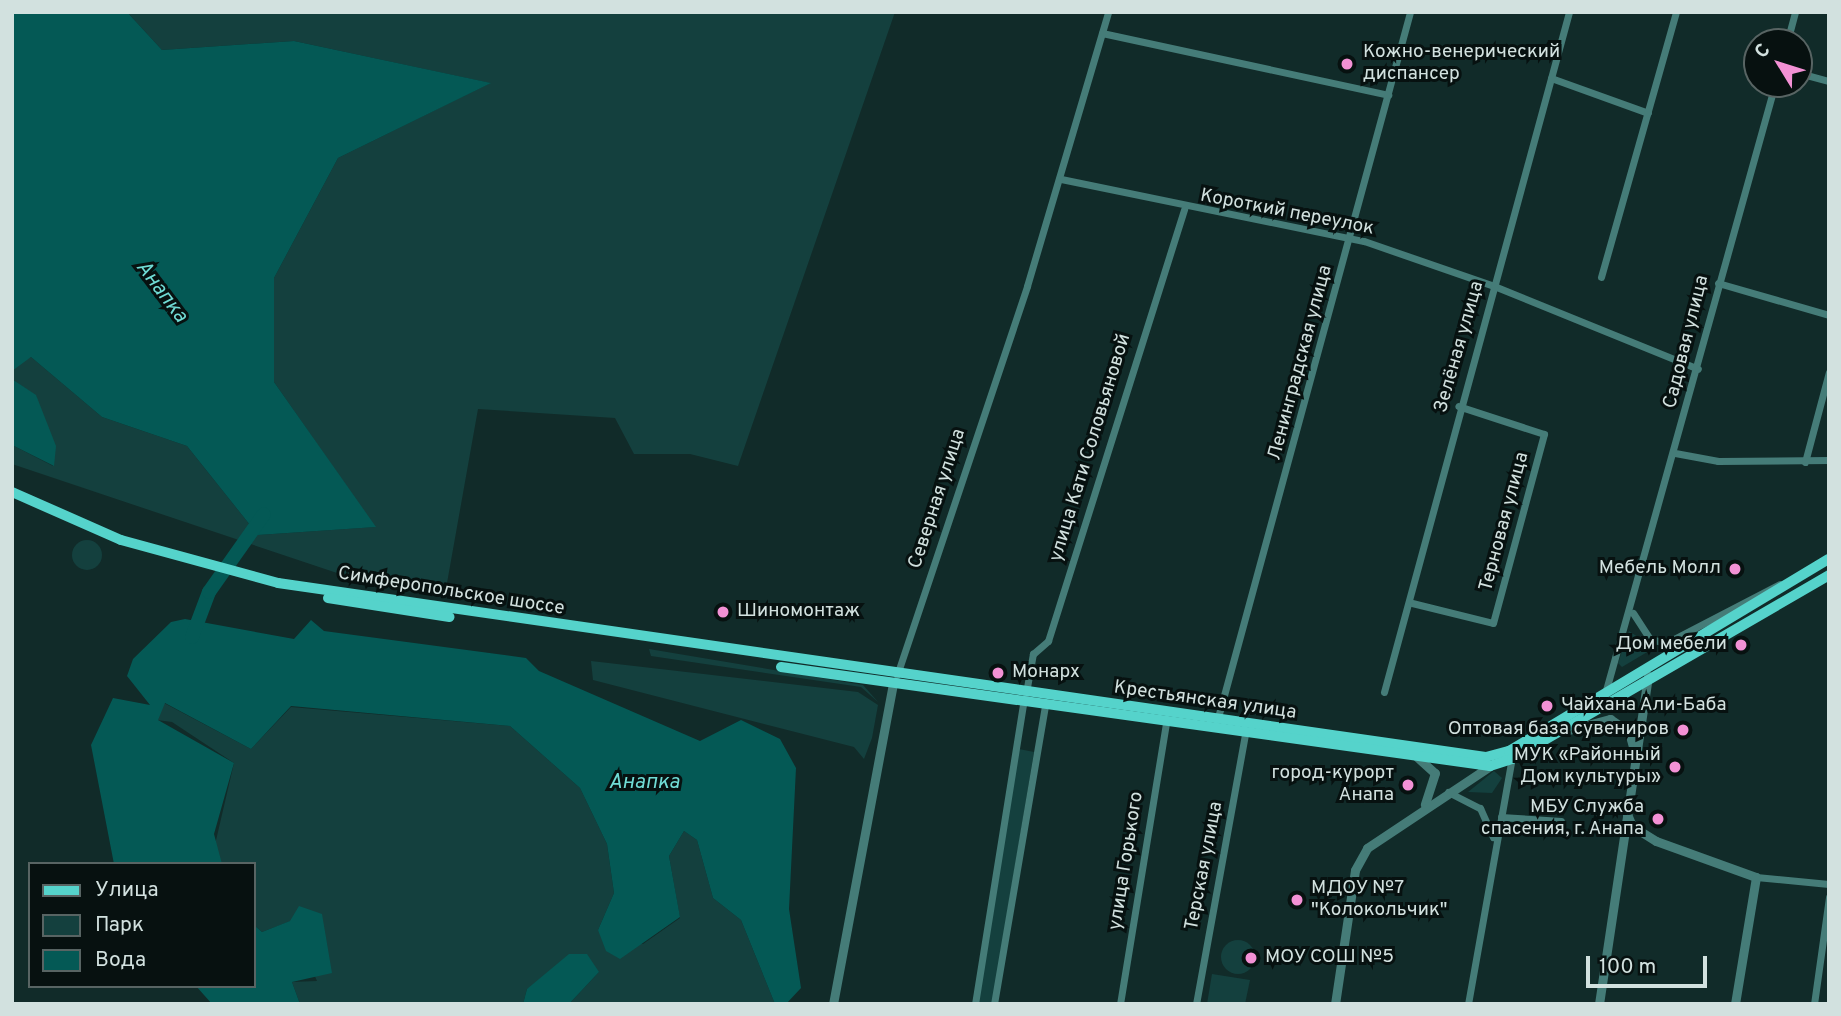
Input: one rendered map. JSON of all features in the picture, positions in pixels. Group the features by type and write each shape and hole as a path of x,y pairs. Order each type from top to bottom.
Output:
{"main road":[{"name":"Симферопольское шоссе","path":"12,492 97,531 192,564"},
{"name":"Симферопольское шоссе","path":"12,499 88,533 239,577 536,626 895,679"},
{"name":"Крестьянская улица","path":"895,679 1465,756 1512,752 1556,733 1645,672 1829,559"},
{"name":"Крестьянская улица","path":"1025,698 1045,706 1490,766 1606,690 1829,575"}],"street":[{"name":"Северная улица","path":"833,1004 895,679 1061,178 1108,12"},
{"name":"Ленинградская улица","path":"1217,721 1351,240 1410,12"},
{"name":"Зелёная улица","path":"1384,692 1412,603 1458,407 1569,12"},
{"path":"1601,277 1676,12"},
{"path":"1102,33 1388,95"},
{"path":"1551,78 1648,113"},
{"name":"Садовая улица","path":"1606,690 1633,609 1698,369 1718,283 1771,98"},
{"name":"Короткий переулок","path":"1061,178 1184,209 1351,240 1494,286 1698,369"},
{"name":"улица Кати Соловьяновой","path":"975,1004 1033,654 1048,641 1184,209"},
{"path":"1718,283 1829,315"},
{"path":"1805,462 1829,372"},
{"name":"Терновая улица","path":"1412,603 1493,623 1544,434 1458,407"},
{"path":"1675,453 1718,461 1829,460"},
{"path":"1633,609 1639,629 1666,643 1756,593 1796,579"},
{"path":"1599,1004 1645,672"},
{"path":"994,1004 1045,706"},
{"path":"1556,733 1610,719 1629,732 1634,754"},
{"name":"улица Горького","path":"1120,1004 1166,723"},
{"name":"Терская улица","path":"1196,1004 1245,734"},
{"path":"1468,1004 1494,838 1501,817 1512,752"},
{"path":"1415,756 1433,768 1436,780 1419,810"},
{"path":"1335,1004 1360,859 1374,840 1490,766"},
{"path":"1448,792 1484,812 1494,838"},
{"path":"1626,812 1633,826 1656,841 1756,877 1829,884"},
{"path":"1501,817 1561,821"},
{"path":"1735,1004 1756,877"},
{"path":"1814,1004 1829,897"}],"green space":[{"path":"127,12 895,12 738,466 690,454 634,454 615,418 478,409 447,583 337,573 12,464 12,445 53,466 36,396 12,379 13,366 31,357 102,417 187,446 258,535 375,527 274,382 274,278 338,158 490,83 294,41 162,50"},
{"path":"87,540 98,544 102,555 98,566 87,570 76,566 72,555 76,544"},
{"path":"1629,631 1654,648 1622,667 1618,663"},
{"path":"649,649 863,685 878,702 861,687 651,656"},
{"path":"591,661 858,692 878,705 872,738 864,759 854,747 593,680"},
{"path":"164,703 251,749 291,707 510,726 580,788 607,844 614,893 598,930 643,944 680,918 669,856 684,831 697,840 713,898 741,920 775,1004 569,1004 599,972 527,989 523,1004 300,1004 292,982 317,981 291,921 262,932 256,927 256,862 221,862 214,849 234,763 172,722 157,720"},
{"path":"1019,749 1034,752 992,1004 977,1004"},
{"path":"1494,771 1502,778 1492,793 1468,792"},
{"path":"1238,940 1250,945 1255,957 1250,969 1238,974 1226,969 1221,957 1226,945"},
{"path":"1212,974 1250,980 1245,1004 1207,1004"}],"water":[{"path":"12,12 127,12 162,50 294,41 491,83 338,158 274,278 274,382 376,527 258,535 187,446 102,417 31,357 12,371"},
{"path":"12,379 36,395 56,446 54,466 12,445"},
{"name":"Анапка","path":"185,619 294,639 311,620 324,631 526,658 539,671 700,741 741,720 780,739 796,768 789,909 801,988 786,1004 775,1004 741,920 713,898 697,840 684,831 669,856 680,917 620,959 606,951 598,930 614,893 607,844 580,788 510,726 291,706 251,749 165,703 158,720 234,763 214,834 221,862 114,862 91,745 113,698 150,705 127,676 133,659 171,622"},
{"path":"299,906 322,914 332,973 292,982 300,1004 212,1004 198,988 256,988 256,927 262,932 290,921"},
{"path":"569,954 587,954 599,972 569,1004 523,1004 527,989"}],"waterway":[{"path":"192,637 209,592 264,514"}],"place":[{"name":"Кожно-венерический диспансер","path":"1347,64"},
{"name":"Мебель Молл","path":"1735,569"},
{"name":"Шиномонтаж","path":"723,612"},
{"name":"Дом мебели","path":"1741,645"},
{"name":"Монарх","path":"998,673"},
{"name":"Чайхана Али-Баба","path":"1547,706"},
{"name":"Оптовая база сувениров","path":"1683,730"},
{"name":"МУК «Районный Дом культуры»","path":"1675,767"},
{"name":"город-курорт Анапа","path":"1408,785"},
{"name":"МБУ Служба спасения, г. Анапа","path":"1658,819"},
{"name":"МДОУ №7 \"Колокольчик\"","path":"1297,900"},
{"name":"МОУ СОШ №5","path":"1251,958"}]}
